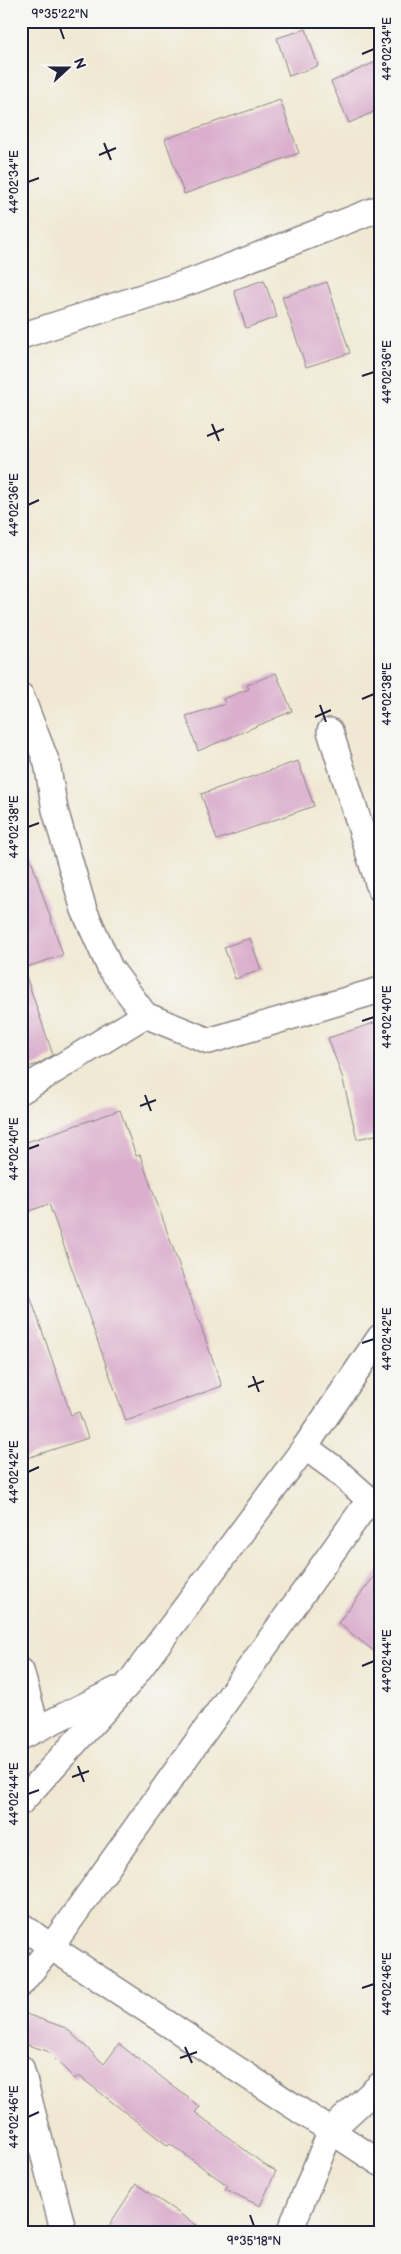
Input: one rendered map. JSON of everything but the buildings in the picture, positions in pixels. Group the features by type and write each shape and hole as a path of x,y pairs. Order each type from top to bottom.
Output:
{"street":[{"path":"21,336 195,280 380,208"},
{"path":"23,707 47,763 56,810 84,910 110,968 145,1015 209,1041 380,990"},
{"path":"330,731 380,889"},
{"path":"21,1091 145,1015"},
{"path":"21,1802 129,1683 305,1447 380,1337"},
{"path":"21,1984 51,1947 375,1504 335,1469 305,1447"},
{"path":"21,1671 29,1733 129,1683"},
{"path":"21,1925 51,1947 380,2163"},
{"path":"21,2068 64,2233"},
{"path":"289,2233 331,2130 380,2085"}]}
